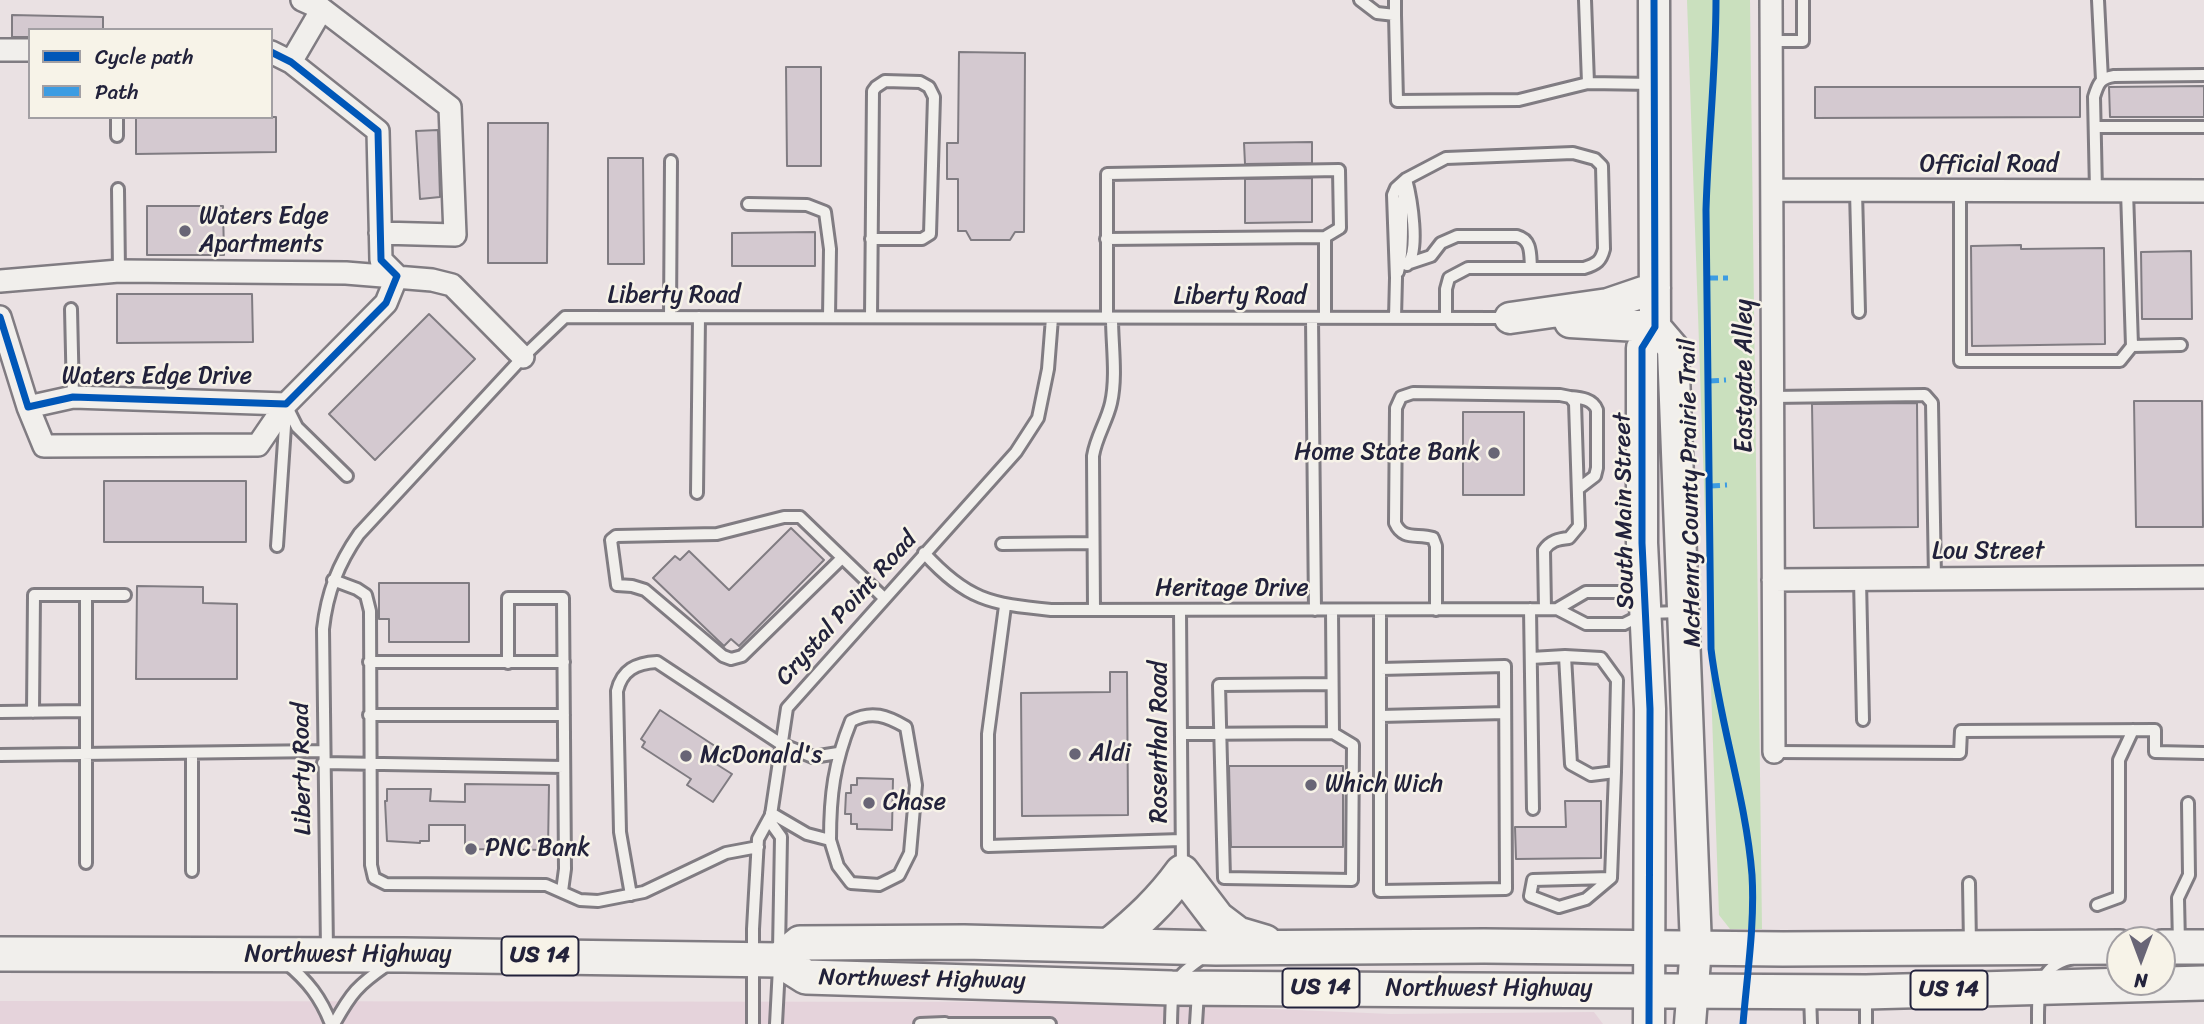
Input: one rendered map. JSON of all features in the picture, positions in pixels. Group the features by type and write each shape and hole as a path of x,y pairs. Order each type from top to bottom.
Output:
{"main road":[{"path":"1111,944 1167,894 1181,856"},
{"path":"1181,856 1217,918 1238,934 1282,948"},
{"name":"Northwest Highway","path":"766,960 800,943 1111,944 1216,948 2106,948"},
{"name":"Northwest Highway","path":"0,954 327,954 766,960 806,977 1185,988 1810,991 1866,1008 2039,988 2204,984"}],"street":[{"path":"302,0 322,9 450,107 455,235 380,233"},
{"name":"South Main Street","path":"1649,1024 1650,709 1642,543 1642,348 1654,327 1656,288 1654,0"},
{"name":"Eastgate Alley","path":"1771,0 1774,752"},
{"path":"291,62 322,9"},
{"path":"0,50 28,50"},
{"path":"273,53 291,62 378,131 381,260 397,276"},
{"name":"Official Road","path":"1773,190 2204,191"},
{"path":"0,281 119,271 346,273 432,280 452,285 523,357"},
{"name":"Waters Edge Drive","path":"0,317 28,407 44,446 258,445 286,404 386,303 397,276"},
{"path":"1510,318 1608,303 1656,288"},
{"path":"1510,318 1654,327 1673,348 1696,947 1690,1024"},
{"name":"Waters Edge Drive","path":"28,407 74,397 286,404"},
{"name":"Lou Street","path":"1773,580 2204,577"}],"lane":[{"path":"1360,0 1377,13 1395,15"},
{"path":"1395,0 1397,101 1519,100 1588,83 1654,83"},
{"path":"1585,0 1588,83"},
{"path":"1771,41 1803,41 1802,0"},
{"path":"2098,0 2102,80"},
{"path":"2096,191 2094,97 2098,83 2114,76 2204,75"},
{"path":"870,239 922,239 930,234 934,97 929,87 920,82 885,81 873,91 870,239 871,317"},
{"path":"117,119 117,135"},
{"path":"2095,127 2204,127"},
{"path":"1395,318 1396,278 1402,258 1402,194 1406,179 1446,158 1573,153 1595,159 1602,166 1603,176 1604,248 1601,259 1584,268 1478,267 1459,271 1450,278 1446,289 1446,318"},
{"path":"670,317 671,161"},
{"path":"1094,610 1093,456 1096,439 1110,407 1113,391 1106,239 1107,174 1339,170 1340,228 1325,237 1106,239"},
{"path":"1406,179 1412,213 1410,263"},
{"path":"118,189 119,271"},
{"path":"1856,191 1859,312"},
{"path":"1960,191 1960,361 2120,361 2132,346 2127,191"},
{"path":"748,204 807,205 825,212 830,249 829,317"},
{"path":"1396,278 1410,263 1431,256 1448,238 1457,236 1525,238 1531,268"},
{"path":"1325,237 1325,318"},
{"path":"71,309 74,397"},
{"name":"Liberty Road","path":"327,954 323,629 333,580 343,558 359,534 523,357 565,317 1510,318"},
{"path":"697,493 699,317"},
{"name":"Crystal Point Road","path":"766,960 781,836 771,823 771,814 787,708 1016,452 1038,418 1048,369 1052,318"},
{"path":"1312,318 1315,610"},
{"path":"2132,346 2181,345"},
{"path":"1436,610 1436,547 1433,538 1425,535 1404,535 1398,531 1395,523 1396,408 1401,397 1413,393 1560,395 1589,401 1595,405 1597,411 1597,468 1595,476 1578,489"},
{"path":"1772,397 1925,395 1932,403 1935,579"},
{"path":"1551,609 1545,550 1548,544 1558,539 1569,538 1579,526 1576,409 1570,397"},
{"path":"286,404 297,427 346,476"},
{"path":"277,545 286,404"},
{"path":"842,558 742,656 731,659 723,656 645,590 617,585 611,540 616,536 717,534 784,517 800,517 884,598"},
{"path":"1002,544 1093,542"},
{"name":"Heritage Drive","path":"924,553 944,575 963,589 1004,606 1180,611 1551,609 1586,624 1623,624 1646,613 1682,612"},
{"path":"333,580 366,595 370,611 369,715 373,878 386,884 546,885 580,900 598,901 644,892 726,853 758,846"},
{"path":"1860,580 1863,720"},
{"name":"Heritage Drive","path":"1551,609 1586,592 1629,592 1646,613"},
{"path":"33,712 34,595 125,595"},
{"path":"86,595 86,863"},
{"path":"508,663 508,598 563,598 565,869 562,891"},
{"path":"1004,606 988,734 988,846 1181,856"},
{"path":"1530,609 1533,809"},
{"path":"1332,610 1333,733"},
{"path":"1380,610 1380,669 1380,891 1506,888 1505,666 1380,669"},
{"name":"Rosenthal Road","path":"1180,611 1181,856"},
{"path":"1565,656 1572,764 1591,775 1615,772"},
{"path":"1531,658 1601,658 1617,680 1611,878 1586,899 1559,907 1530,896 1533,880 1611,878"},
{"path":"369,662 564,662"},
{"path":"631,895 620,832 617,691 620,680 629,669 642,663 657,662 781,744 813,757 838,753"},
{"path":"1181,734 1219,734 1333,733 1353,745 1352,880 1224,878 1219,734 1219,685 1332,684"},
{"path":"0,712 86,711"},
{"path":"1380,716 1505,713"},
{"path":"864,714 886,716 906,727 916,785 911,853 899,875 880,885 850,883 838,866 830,841 830,800 838,753 851,720 864,714"},
{"path":"369,715 564,715"},
{"path":"2097,905 2119,897 2119,760 2133,730"},
{"path":"1774,752 1959,753 1961,731 2133,730 2155,730 2155,752 2204,752"},
{"path":"192,752 192,871"},
{"path":"0,755 192,752 323,757 371,765 564,767"},
{"path":"2182,947 2178,898 2189,875 2188,803"},
{"path":"776,1024 766,960 758,839 771,814 807,834 830,841"},
{"path":"1969,883 1970,948"},
{"path":"1196,1024 1185,988 1178,977 1216,948"},
{"path":"2038,1024 2039,988 2048,971 2058,962 2106,951"},
{"path":"272,954 310,984 333,1024"},
{"path":"333,1024 350,995 363,981 404,955"},
{"path":"753,1024 766,960"},
{"path":"1171,1024 1185,988"},
{"path":"1810,991 1811,1024"},
{"path":"920,1024 1050,1024"}],"shaded area":[{"path":"0,1001 1107,1002 1391,1014 1594,1012 1603,1024 0,1024"}],"green space":[{"path":"1687,0 1750,0 1762,929 1730,929 1719,915"}],"building":[{"path":"12,15 103,17 103,28 28,28 28,37 12,37"},
{"path":"959,52 1025,53 1024,232 1015,232 1010,240 971,240 966,231 958,231 958,179 947,179 947,143 958,143"},
{"path":"786,67 821,67 821,166 787,166"},
{"path":"2204,86 2204,117 2110,117 2109,87"},
{"path":"1815,87 2080,87 2080,117 1815,118"},
{"path":"276,117 276,152 136,154 136,119"},
{"path":"488,123 548,123 547,263 488,263"},
{"path":"438,130 440,197 420,199 416,131"},
{"path":"1312,142 1312,163 1245,164 1244,143"},
{"path":"608,158 643,158 644,264 608,264"},
{"path":"1312,178 1312,222 1245,223 1245,179"},
{"name":"Waters Edge Apartments","path":"147,206 223,206 224,255 147,255"},
{"path":"815,232 815,266 732,266 732,233"},
{"path":"2021,245 2021,249 2104,248 2105,344 1972,346 1971,246"},
{"path":"2191,251 2192,319 2142,319 2141,252"},
{"path":"117,294 252,294 253,342 117,343"},
{"path":"429,314 475,359 375,460 329,414"},
{"path":"2134,401 2202,401 2203,527 2136,527"},
{"path":"1917,403 1918,527 1814,528 1812,404"},
{"name":"Home State Bank","path":"1463,412 1524,412 1524,495 1463,495"},
{"path":"104,481 246,481 246,542 104,542"},
{"path":"791,528 824,560 739,646 731,639 724,646 653,578 675,556 680,560 689,551 729,590"},
{"path":"379,583 469,583 469,642 389,642 389,619 379,619"},
{"path":"137,586 203,587 203,603 237,604 237,679 136,679"},
{"name":"Aldi","path":"1110,672 1127,672 1128,815 1022,816 1021,693 1110,692"},
{"name":"McDonald's","path":"660,710 721,750 713,762 732,774 713,802 687,785 691,779 642,747 645,742 641,739"},
{"path":"1229,766 1343,766 1343,847 1231,847"},
{"name":"Chase","path":"857,778 893,779 892,830 857,829 857,824 851,824 851,814 845,814 846,793 851,793 851,785 857,785"},
{"path":"465,784 549,785 548,850 465,849 465,825 429,825 429,841 420,843 387,841 387,789 431,789 430,801 465,802"},
{"path":"1565,801 1601,801 1601,858 1516,859 1515,827 1566,827"}],"marked path":[{"path":"1708,278 1728,278"},
{"path":"1709,381 1726,380"},
{"path":"1710,486 1727,485"}],"cycle path":[{"path":"1649,1024 1650,709 1642,543 1642,348 1655,327 1654,0"},
{"name":"McHenry County Prairie Trail","path":"1716,0 1706,210 1711,649 1744,818 1752,875 1752,931 1743,1024"},
{"path":"0,317 28,407 73,397 286,404 386,303 397,276 381,260 378,131 291,62 273,53"}],"place":[{"name":"Waters Edge Apartments","path":"185,231"},
{"name":"Home State Bank","path":"1494,453"},
{"name":"Aldi","path":"1075,754"},
{"name":"McDonald's","path":"686,756"},
{"name":"Which Wich","path":"1311,785"},
{"name":"Chase","path":"869,803"},
{"name":"PNC Bank","path":"471,849"}]}
